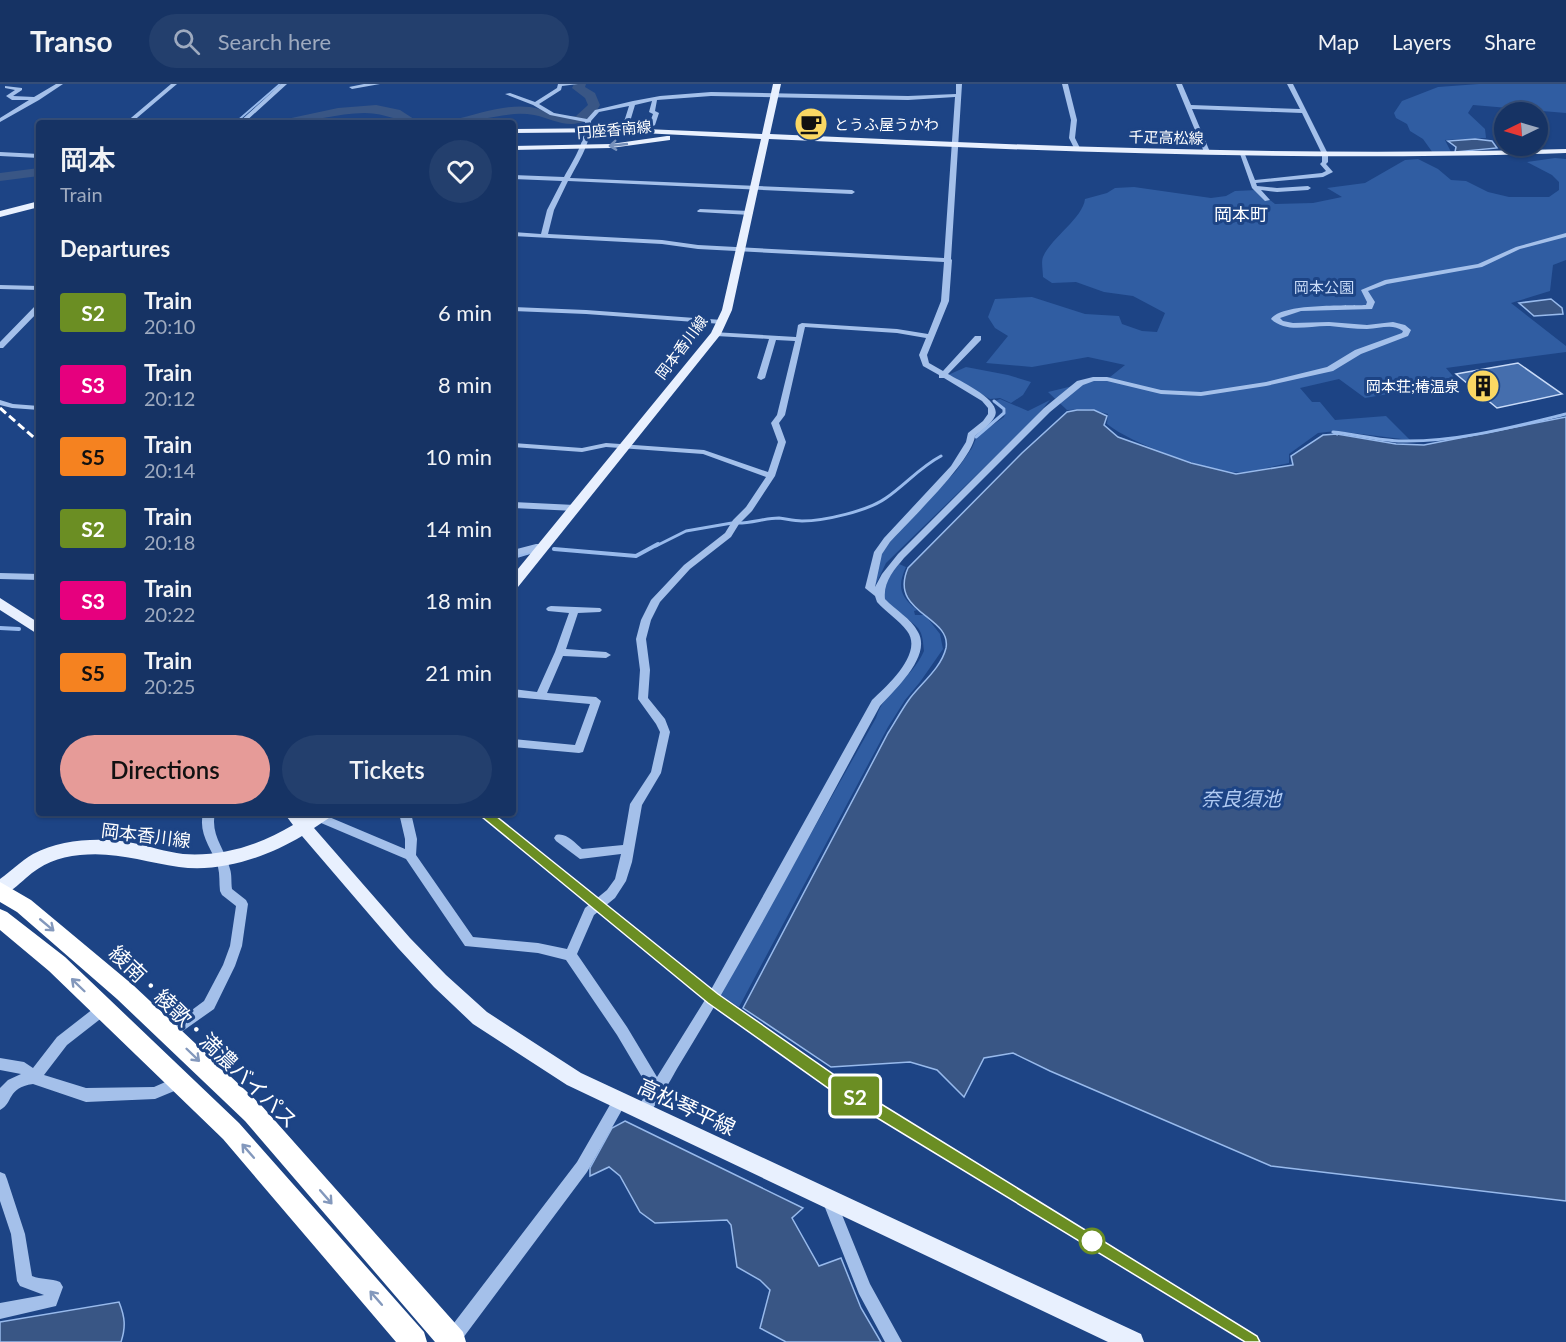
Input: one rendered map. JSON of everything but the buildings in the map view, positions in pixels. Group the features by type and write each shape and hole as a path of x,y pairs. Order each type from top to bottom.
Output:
{"highway":[{"name":"綾南・綾歌・満濃バイパス","path":"0,890 33,913 125,992 253,1113 451,1341"},
{"path":"0,918 57,964 231,1131 414,1342"}],"main road":[{"name":"岡本香川線","path":"516,580 716,334 722,322 742,249 777,84"},
{"name":"円座香南線","path":"516,131 587,123 718,135"},
{"name":"千疋高松線","path":"765,136 1207,152 1458,154 1566,151"},
{"name":"円座香南線","path":"516,148 611,146 669,137 765,136"},
{"path":"0,210 36,202"},
{"path":"0,218 36,211"},
{"path":"0,603 36,627"},
{"name":"岡本香川線","path":"0,890 38,860 66,850 113,848 183,861 221,859 256,851 309,818"},
{"name":"高松琴平線","path":"309,818 404,943 480,1018 574,1079 1133,1342"}],"street":[{"path":"2,118 60,84"},
{"path":"132,120 174,84"},
{"path":"244,120 284,84"},
{"path":"352,87 377,84"},
{"path":"535,104 553,95 560,89 560,85 576,84"},
{"path":"642,1112 713,999 876,703 907,668 914,656 917,645 914,634 870,588 877,554 954,467 970,442 971,435 986,423 992,414 992,408 984,399 942,376 923,359 929,336 945,301 959,84"},
{"path":"1065,84 1074,120 1072,138 1077,148"},
{"path":"1179,84 1207,152"},
{"path":"1254,185 1330,172 1323,164 1325,154 1290,84"},
{"path":"7,87 20,89 9,96 12,98 37,99"},
{"path":"508,94 535,104 552,114 577,118 587,123"},
{"path":"544,236 551,209 564,179 570,174 574,159 584,146 587,123 597,111 655,99 711,94 908,98 958,95"},
{"path":"652,125 656,113 652,112 655,99"},
{"path":"626,124 633,103"},
{"path":"1188,107 1304,111"},
{"path":"1241,152 1254,185 1267,200"},
{"path":"0,154 36,156"},
{"path":"516,177 852,192"},
{"path":"1254,185 1277,190 1308,188"},
{"path":"700,212 750,213"},
{"path":"516,234 949,260"},
{"path":"878,594 883,577 901,556 1047,410 1080,383 1093,379 1107,379 1161,392 1201,394 1266,384 1330,369 1358,352 1405,334 1407,330 1396,324 1365,327 1290,325 1276,321 1277,316 1301,309 1369,307 1371,302 1364,290 1374,285 1480,266 1518,248 1566,235"},
{"path":"0,287 36,288"},
{"path":"516,309 722,322"},
{"path":"0,346 36,310"},
{"path":"570,955 589,912 611,894 620,881 636,804 656,773 665,732 661,722 644,699 645,670 641,639 646,620 656,600 669,583 728,535 771,476 782,442 775,423 781,415 802,325 897,331 929,336"},
{"path":"716,334 798,339"},
{"path":"761,378 773,338"},
{"path":"942,376 978,338"},
{"path":"0,402 12,406 36,408"},
{"path":"516,445 582,450 606,445 704,452 771,476"},
{"path":"516,505 575,508"},
{"path":"516,552 543,547"},
{"path":"0,576 36,577"},
{"path":"551,609 597,610"},
{"path":"540,696 560,652 574,611"},
{"path":"560,652 606,655"},
{"path":"516,693 597,701 579,749 516,743"},
{"path":"170,1034 209,1005 229,966 236,946 242,904 226,891 225,870 212,843 208,816"},
{"path":"406,816 411,839 410,856"},
{"path":"309,818 410,856 469,942 538,948 570,955 622,1031 657,1090"},
{"path":"560,838 580,854 628,849"},
{"path":"33,1078 62,1041 103,1009"},
{"path":"0,1064 24,1068 33,1078"},
{"path":"0,1103 3,1093 20,1079 33,1078 86,1095 154,1093 179,1082"},
{"path":"451,1341 582,1167 620,1101"},
{"path":"0,1179 18,1234 25,1281 41,1287 55,1287 51,1300 0,1311"},
{"path":"828,1200 864,1289 894,1342"}],"green space":[{"path":"1479,84 1566,84 1566,113 1548,111 1548,102 1494,102 1494,107 1473,105 1468,113 1485,129 1486,138 1445,140 1451,152 1433,153 1423,139 1410,131 1407,124 1396,118 1394,113 1402,101 1438,87"},
{"name":"岡本公園","path":"1555,158 1566,159 1566,260 1553,265 1550,291 1511,303 1566,346 1566,352 1446,368 1458,382 1365,398 1339,379 1300,388 1312,402 1320,402 1335,420 1386,416 1410,440 1336,431 1318,433 1289,454 1289,463 1247,472 1219,470 1167,454 1118,432 1107,424 1108,414 1090,409 1067,410 1048,392 1110,377 1125,365 1088,357 1032,367 986,363 1008,336 995,328 988,317 995,299 1032,297 1085,314 1119,316 1122,324 1142,331 1157,332 1165,313 1133,296 1104,292 1076,282 1052,283 1043,277 1043,257 1079,213 1085,199 1107,193 1115,188 1134,187 1211,198 1226,196 1235,191 1257,190 1275,204 1313,203 1342,197 1327,188 1365,183 1405,160 1418,159 1438,169 1451,180 1466,181 1488,192 1509,197 1549,197 1559,190 1559,182 1552,175 1527,162"},
{"path":"966,367 1031,382 1023,395 1011,403 1000,398 990,399 948,375"},
{"path":"1000,399 1028,411 1050,400 1034,419 886,563 875,586 876,562 892,539 956,471 972,448 977,436 1004,417 1006,409 995,401"},
{"path":"899,564 906,567 901,586 904,596 917,610 914,611 915,615 925,615 940,634 943,649 888,727 739,1007 720,995 885,699 912,670 924,651 922,636 918,628 892,607 884,595 884,587"}],"water":[{"path":"1475,139 1492,141 1494,148 1455,152 1456,147 1448,141"},
{"path":"1551,299 1562,308 1563,314 1534,316 1519,303"},
{"name":"奈良須池","path":"1094,410 1107,416 1104,425 1118,437 1191,463 1236,474 1293,465 1291,456 1323,435 1337,434 1396,444 1424,445 1566,417 1566,1201 1271,1166 1013,1053 984,1058 964,1097 937,1070 910,1062 831,1067 743,1008 888,733 908,701 935,670 946,648 945,637 940,628 913,605 906,595 904,583 908,568 1022,453 1067,412"},
{"path":"625,1121 803,1208 792,1218 819,1266 841,1258 861,1308 881,1342 786,1342 760,1328 770,1290 760,1280 737,1267 731,1225 727,1220 655,1223 640,1212 620,1176 609,1167 590,1176 590,1168 612,1128"},
{"path":"119,1302 124,1322 121,1342 0,1342 0,1322"}],"waterway":[{"path":"238,120 280,84"},
{"path":"467,120 512,110 529,110 566,120 579,119 585,117 594,105 591,96 578,88 580,84"},
{"path":"301,120 364,109 392,112 408,120"},
{"path":"0,177 36,172"},
{"path":"976,437 1004,413 1004,409 994,401"},
{"path":"1337,434 1333,432 1393,441 1423,441 1485,433 1566,414"},
{"path":"738,523 779,518 811,521 857,511 886,498 926,465 941,456"},
{"path":"656,546 686,531 732,523"},
{"path":"554,549 636,556 658,544"},
{"path":"516,556 530,552"},
{"path":"0,628 19,629"}],"railway":[{"path":"0,408 36,439"},
{"path":"490,816 580,890"},
{"path":"578,889 713,999 833,1083 1251,1342"}],"train":[{"name":"S2","path":"490,816 713,999 833,1083 1087,1238 1251,1342"}],"place":[{"name":"とうふ屋うかわ","path":"811,124"},
{"name":"岡本荘;椿温泉","path":"1483,386"}],"district":[{"name":"岡本町","path":"1241,214"}]}
